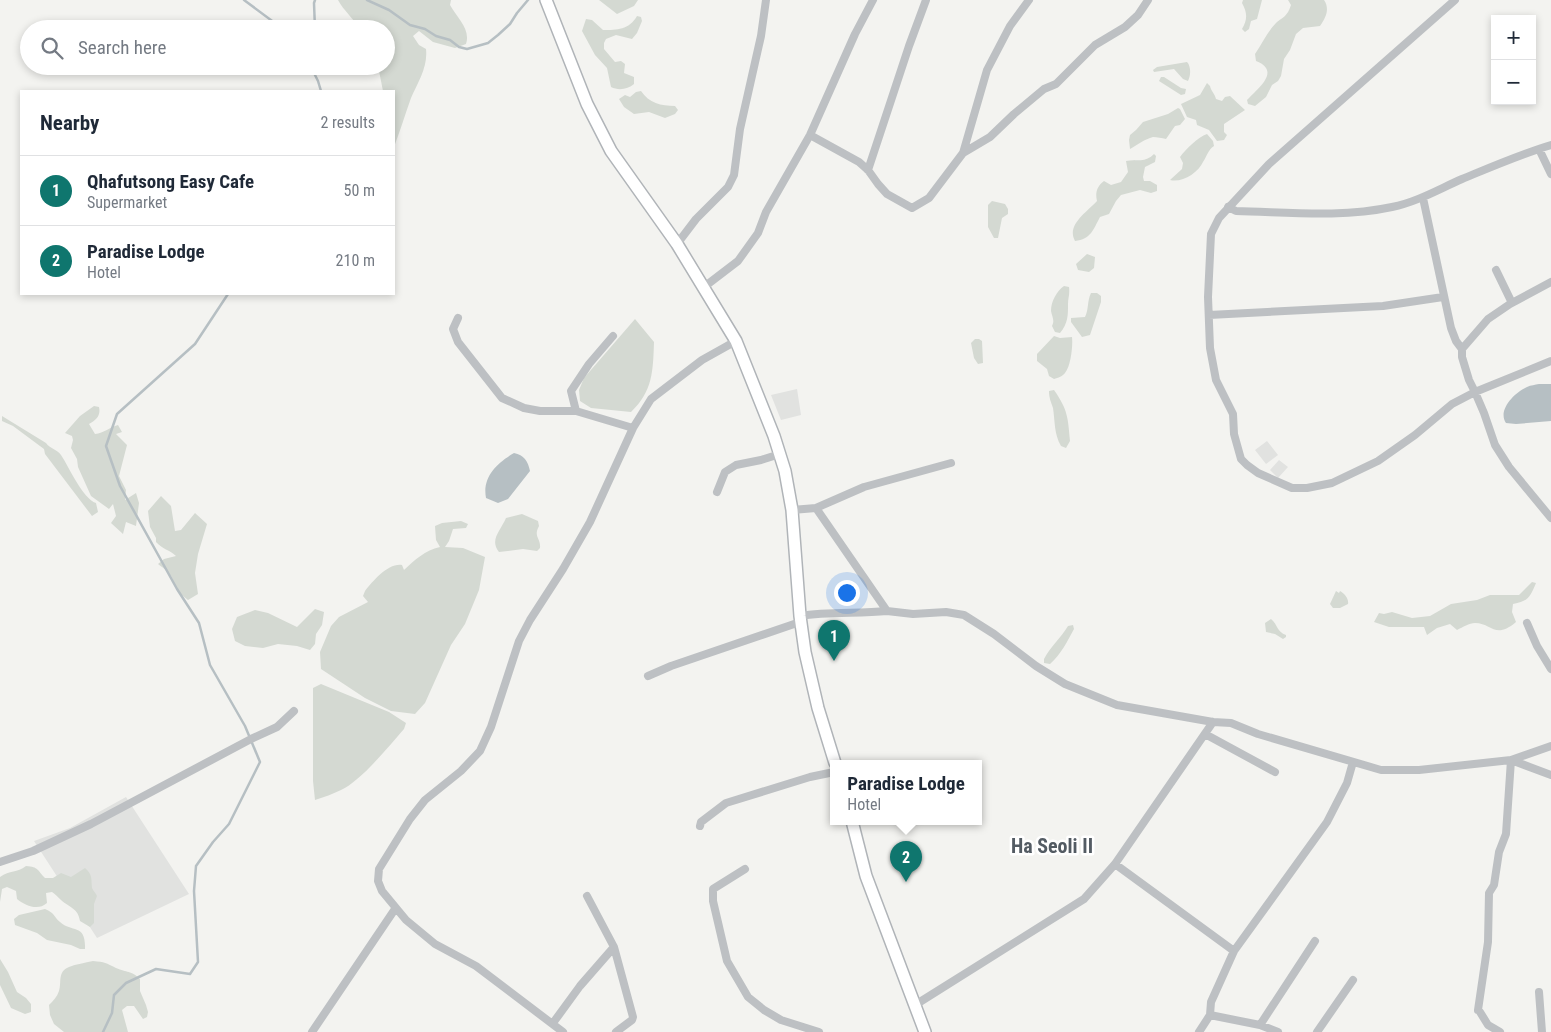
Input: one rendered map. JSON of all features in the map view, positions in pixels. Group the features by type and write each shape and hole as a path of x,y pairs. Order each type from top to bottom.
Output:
{"main road":[{"path":"547,2 587,104 611,151 677,244 736,341 774,436 785,471 792,510 800,619 805,652 818,708 834,760"},
{"path":"853,825 866,876 925,1032"}],"street":[{"path":"677,244 696,219 728,187 734,175 744,108 761,36 766,0"},
{"path":"704,287 738,261 758,233 766,212 810,135 855,34 873,0"},
{"path":"868,170 926,0"},
{"path":"810,135 859,162 868,170 887,194 912,208 929,198 963,153 988,70 1010,26 1029,0"},
{"path":"963,153 990,137 1044,89 1056,84 1096,45 1125,28 1138,15 1148,0"},
{"path":"1454,0 1269,164 1218,218 1211,234 1208,297 1210,348 1216,380 1233,414 1234,434 1241,459 1247,466 1258,473 1292,488 1307,488 1332,483 1378,461 1415,435 1452,404 1475,392 1551,361"},
{"path":"1228,207 1236,211 1347,212 1392,207 1424,198 1461,180 1539,148 1551,145"},
{"path":"1539,148 1551,174"},
{"path":"1424,198 1443,297 1456,341 1462,349 1462,357 1469,380 1495,444 1510,467 1551,518"},
{"path":"1496,270 1512,303"},
{"path":"1462,349 1488,319 1512,303 1551,282"},
{"path":"1209,315 1382,306 1443,297"},
{"path":"458,318 453,329 458,342 502,398 529,409 560,412 576,411 633,428"},
{"path":"576,411 571,391 589,364 613,336"},
{"path":"563,1032 553,1022 476,966 435,944 395,909 382,891 378,881 379,869 424,800 460,771 480,751 491,727 519,641 590,522 633,428 651,399 702,360 736,341"},
{"path":"717,492 725,472 736,465 780,454"},
{"path":"792,510 816,508 864,487 951,463"},
{"path":"816,508 888,611"},
{"path":"648,676 689,659 800,619 822,613 888,611 913,614 946,612 964,615 1065,684 1117,705 1213,722 1231,723 1258,734 1381,770 1419,770 1511,760 1551,746"},
{"path":"1527,623 1537,646 1551,670"},
{"path":"0,862 33,851 106,816 251,739 278,727 294,711"},
{"path":"915,1004 1084,899 1115,864 1213,722"},
{"path":"1205,734 1275,772"},
{"path":"1511,760 1551,775"},
{"path":"1500,1032 1488,1025 1479,1011 1488,942 1490,893 1494,885 1499,852 1506,834 1511,760"},
{"path":"1199,1032 1210,1014 1211,1002 1234,951 1327,822 1347,783 1353,762"},
{"path":"700,826 701,822 726,803 810,777 830,773"},
{"path":"1115,864 1234,951"},
{"path":"745,869 713,890 727,961 748,997 764,1010 781,1020 819,1032"},
{"path":"587,896 614,946 634,1017 616,1032"},
{"path":"317,1030 395,909"},
{"path":"1260,1025 1315,941"},
{"path":"553,1022 614,946"},
{"path":"1317,1032 1353,980"},
{"path":"1539,992 1542,1032"},
{"path":"1210,1014 1260,1025 1278,1032"}],"shaded area":[{"path":"338,0 451,0 450,5 467,33 466,44 455,48 433,42 419,31 413,36 419,45 426,49 426,56 422,74 411,98 395,144 395,90 383,90 380,75 395,75 395,20 353,20"},
{"path":"599,0 638,0 634,6 617,14"},
{"path":"1243,0 1262,0 1257,19 1251,21 1249,29 1245,32 1242,29 1246,16 1242,3"},
{"path":"1288,0 1324,0 1327,7 1325,16 1320,26 1303,28 1296,34 1290,50 1284,59 1281,76 1278,81 1272,85 1266,97 1255,106 1248,104 1247,100 1265,80 1267,75 1267,70 1256,61 1255,54 1267,34 1288,12 1291,5"},
{"path":"637,16 641,17 642,21 632,39 616,35 606,39 604,43 604,49 615,62 621,61 625,64 624,73 634,77 634,84 632,86 617,89 611,87 607,68 595,55 582,31 586,19 592,20 603,30 613,30 626,27"},
{"path":"1187,62 1190,71 1188,81 1183,79 1174,69 1154,72 1153,70 1157,67"},
{"path":"1161,77 1186,89 1185,94 1181,95 1159,81"},
{"path":"1207,83 1216,99 1222,101 1225,97 1230,96 1245,110 1224,124 1224,132 1227,135 1224,140 1217,141 1209,130 1197,125 1196,120 1187,117 1181,104 1200,95"},
{"path":"641,91 652,101 675,106 678,110 675,114 665,118 649,112 634,114 624,107 619,99 625,95 630,97 636,92"},
{"path":"1178,108 1185,119 1180,125 1175,126 1166,139 1153,137 1130,149 1130,135 1143,122 1168,114"},
{"path":"1207,134 1213,141 1214,146 1201,166 1184,179 1170,180 1182,169 1183,163 1180,157 1196,140"},
{"path":"1154,154 1156,156 1155,162 1145,167 1143,177 1144,181 1150,181 1157,185 1157,191 1151,193 1140,190 1121,195 1109,214 1100,217 1088,236 1075,241 1073,230 1075,224 1097,201 1096,195 1100,185 1104,181 1111,185 1121,182 1128,172 1126,161 1148,159"},
{"path":"992,201 1005,204 1008,209 1008,214 1002,218 998,238 994,238 988,227 988,205"},
{"path":"1087,254 1095,257 1094,268 1089,272 1078,270 1076,264"},
{"path":"1064,286 1069,287 1068,316 1065,326 1060,333 1055,332 1052,326 1051,307 1055,297"},
{"path":"1091,293 1097,293 1101,296 1101,302 1090,335 1082,337 1071,322 1071,318 1085,317"},
{"path":"635,319 654,342 652,371 648,388 631,412 591,408 580,401 579,390 584,378"},
{"path":"1054,336 1060,338 1072,337 1072,341 1069,366 1063,375 1054,379 1049,376 1047,369 1037,361 1037,354"},
{"path":"975,339 982,341 983,363 978,364 974,358 971,343"},
{"path":"1539,384 1551,384 1551,421 1506,423 1504,413 1513,397 1522,389"},
{"path":"797,389 801,415 781,420 771,395"},
{"path":"1054,390 1065,409 1068,420 1070,441 1066,448 1061,446 1056,432 1049,393 1049,391"},
{"path":"94,406 99,407 99,415 89,424 95,434 118,425 122,432 116,434 127,445 119,476 126,490 125,500 136,493 139,503 136,526 126,522 123,534 111,523 116,516 113,504 109,509 91,496 71,448 72,436 65,433 80,416"},
{"path":"2,416 59,453 86,496 96,503 98,512 92,516 45,454 44,449 13,426 2,421"},
{"path":"1267,441 1278,455 1266,464 1255,450"},
{"path":"514,453 525,459 530,471 508,499 498,503 486,498 486,484 492,471"},
{"path":"1279,460 1288,467 1278,478 1270,470"},
{"path":"161,496 171,506 175,531 181,530 195,513 207,524 198,554 195,573 198,594 188,600 180,592 170,574 158,564 164,559 176,556 156,542 150,527 148,511"},
{"path":"522,514 538,521 537,535 540,548 537,551 523,549 499,552 495,543 506,518"},
{"path":"461,521 468,524 466,528 453,529 445,547 463,548 485,557 479,590 465,624 451,645 425,703 415,714 391,711 365,698 321,669 320,652 331,626 339,617 368,602 363,596 365,591 386,570 402,565 404,570 425,553 440,547 436,540 435,526 442,523"},
{"path":"1532,582 1536,583 1528,598 1513,604 1512,612 1516,622 1503,630 1475,623 1468,624 1457,630 1450,624 1437,628 1427,635 1424,627 1389,627 1374,622 1379,613 1392,612 1412,618 1430,616 1451,604 1477,600 1490,595 1519,595"},
{"path":"1336,591 1339,593 1340,591 1345,595 1348,604 1340,608 1333,608 1330,604"},
{"path":"315,609 324,612 322,625 316,634 315,644 310,650 297,646 278,644 263,648 245,646 235,641 232,629 237,617 255,610 268,613 297,627"},
{"path":"1271,619 1286,637 1283,639 1275,634 1266,632 1265,623"},
{"path":"1073,625 1074,629 1064,648 1050,664 1044,663 1049,650 1068,626"},
{"path":"321,684 389,712 406,723 404,729 391,744 357,779 341,790 315,800 313,781 313,688"},
{"path":"126,797 189,894 97,938 34,841 70,828"},
{"path":"26,866 36,868 45,878 53,878 61,873 71,877 85,868 88,870 92,888 97,896 94,904 94,923 90,927 80,921 77,913 52,892 46,893 47,903 36,907 21,902 17,899 16,891 7,887 2,889 0,902 0,877"},
{"path":"45,909 65,925 81,932 85,941 85,949 47,940 37,933 15,925 14,919 19,915"},
{"path":"0,959 17,992 31,1004 31,1012 25,1014 11,1008 0,985"},
{"path":"93,961 105,963 131,973 140,979 140,991 148,1012 147,1017 143,1019 134,1006 127,1006 122,1010 128,1032 64,1032 54,1024 50,1015 49,1005 55,999 60,988 61,974 65,969 72,966"}],"waterway":[{"path":"244,0 271,20"},
{"path":"315,0 315,20"},
{"path":"367,0 389,10 410,25 425,29 436,36 450,40 459,47 467,49 488,43 498,35 510,24 528,0"},
{"path":"315,75 321,90"},
{"path":"103,1032 112,1013 114,995 126,983 156,969 190,974 198,962 194,891 196,866 229,824 260,762 245,726 210,665 199,623 177,589 120,486 106,446 117,414 195,344 227,295"}],"place":[{"name":"Qhafutsong Easy Cafe","path":"834,661"},
{"name":"Paradise Lodge","path":"906,882"}],"district":[{"name":"Ha Seoli II","path":"1052,846"}]}
